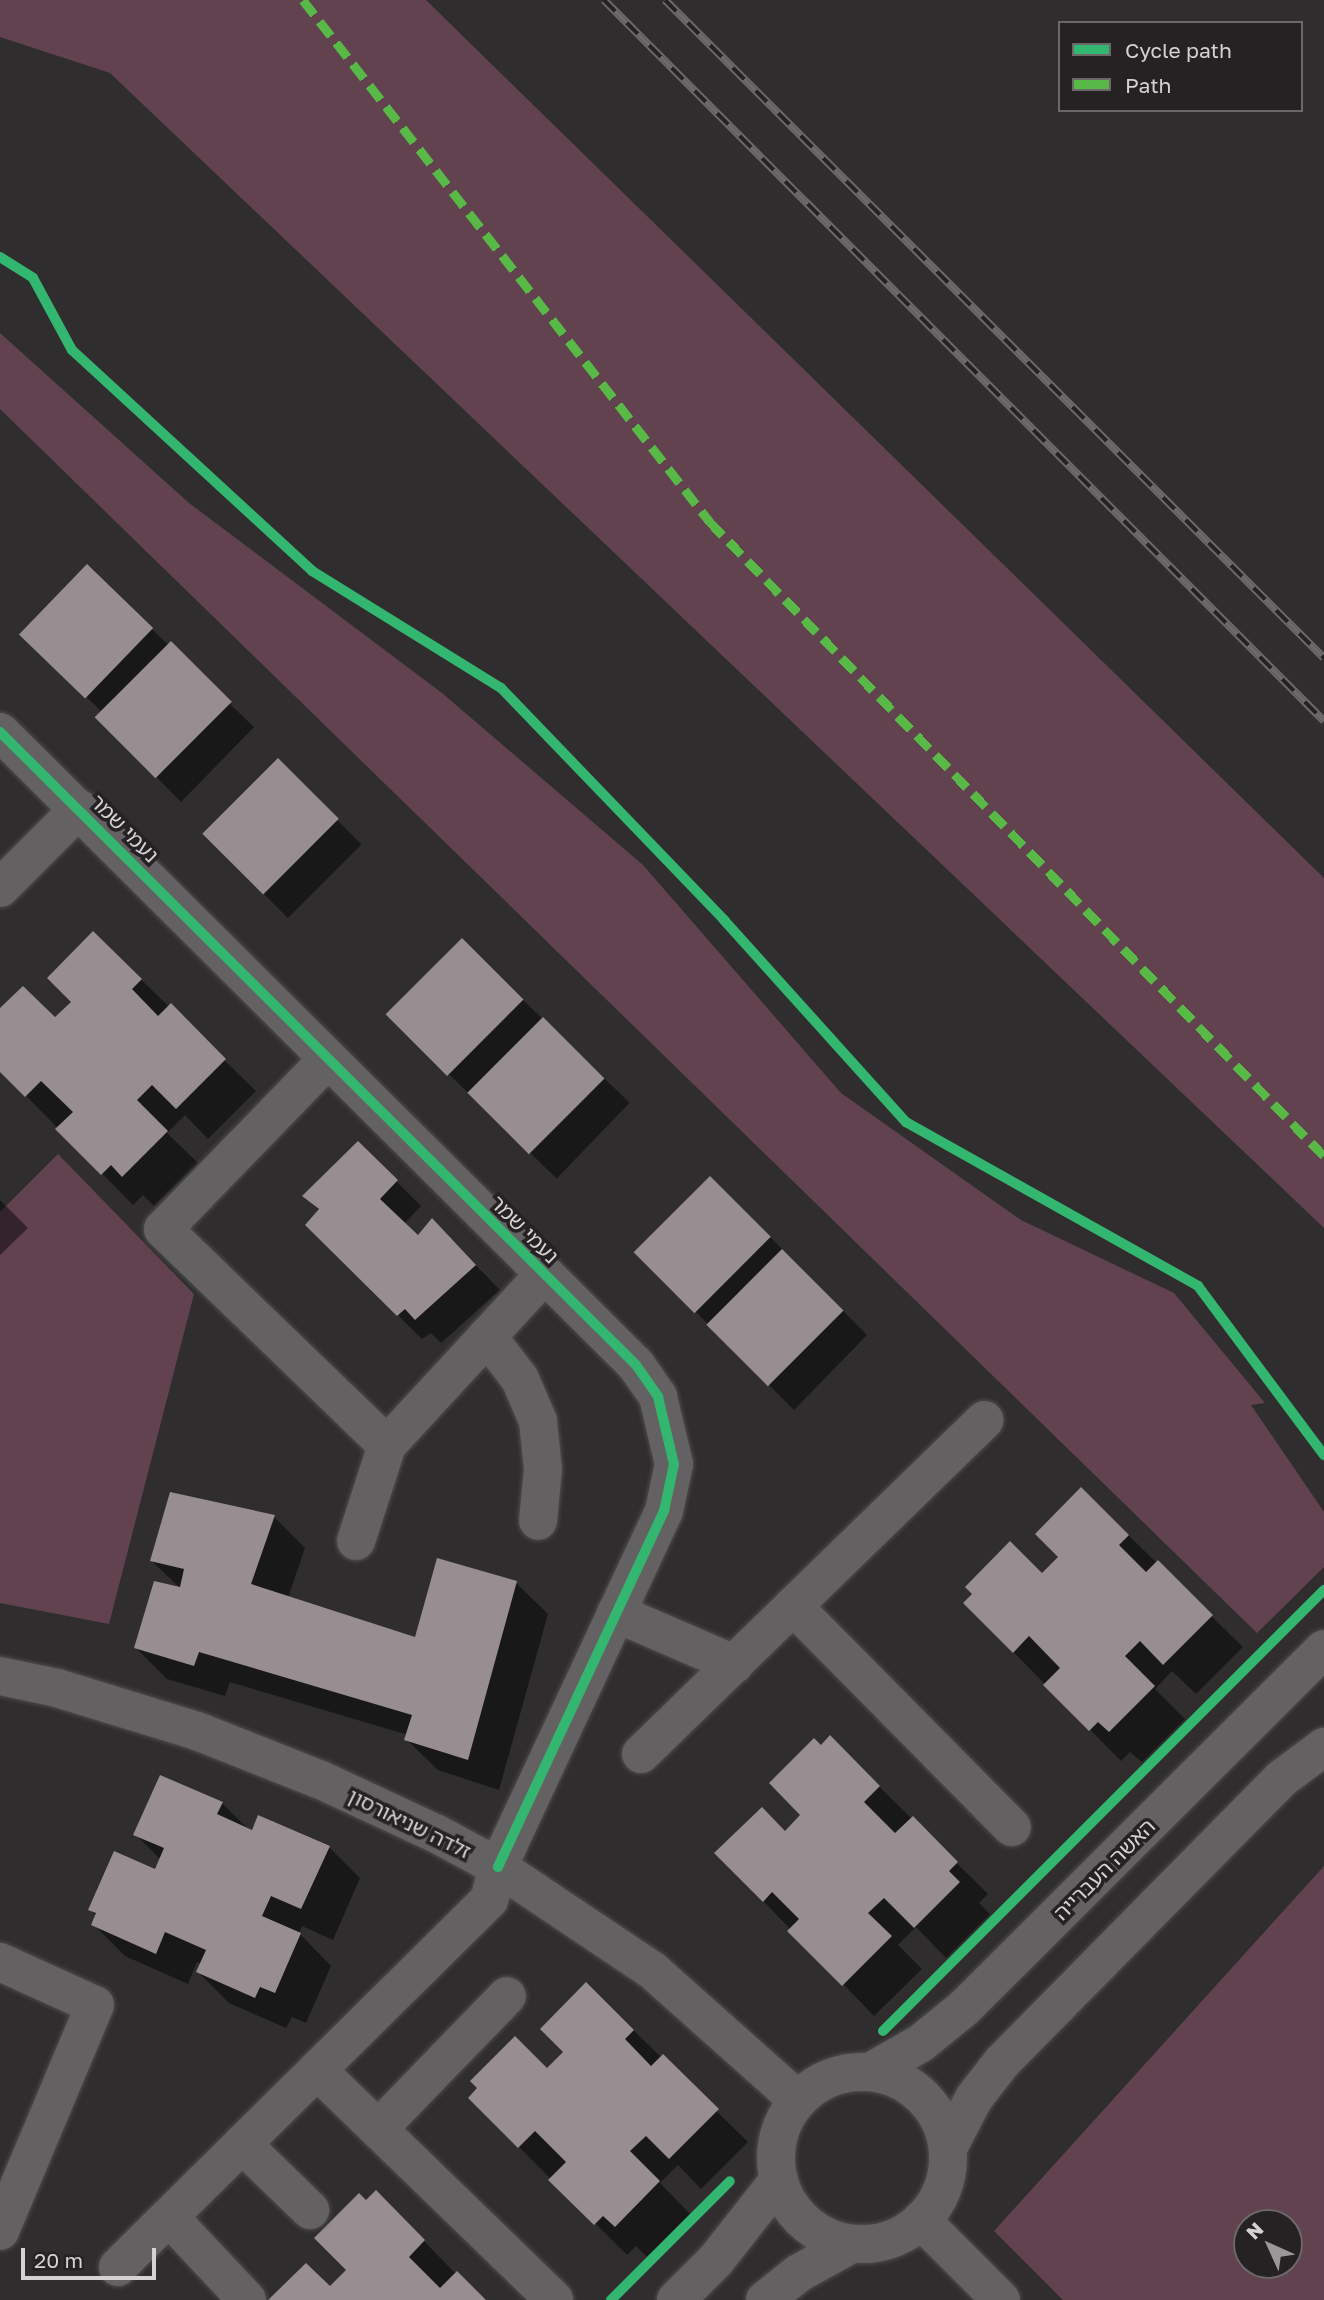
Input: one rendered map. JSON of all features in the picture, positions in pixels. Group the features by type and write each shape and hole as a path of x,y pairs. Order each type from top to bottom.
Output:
{"street":[{"name":"נעמי שמר","path":"0,732 636,1365 658,1396 674,1464 664,1511 498,1867 489,1900 118,2267"},
{"path":"0,888 79,809"},
{"path":"328,1059 163,1229 387,1445"},
{"path":"356,1542 387,1445 544,1275"},
{"path":"487,1336 520,1379 538,1421 543,1469 538,1521"},
{"path":"641,1754 984,1420"},
{"path":"793,1606 1012,1827"},
{"path":"616,1613 734,1664"},
{"name":"האשה העברייה","path":"870,2072 921,2043 964,2008 1324,1649"},
{"name":"זלדה שניאורסון","path":"0,1676 57,1688 197,1731 321,1780 498,1867 652,1970 798,2100"},
{"path":"948,2148 942,2123 923,2096 895,2078 870,2072 844,2074 819,2084 798,2100 783,2124 776,2152 779,2180 789,2203 805,2222 826,2236 851,2244 876,2243 900,2235 921,2220 942,2187 948,2148 974,2098 1002,2062 1281,1779 1324,1747"},
{"path":"0,1962 95,2005 0,2231"},
{"path":"378,2129 507,1996"},
{"path":"317,2070 554,2300"},
{"path":"242,2144 310,2210"},
{"path":"676,2300 716,2260 779,2180"},
{"path":"169,2217 247,2300"},
{"path":"921,2220 1001,2300"},
{"path":"765,2300 799,2273 851,2244"}],"shaded area":[{"path":"0,0 426,0 1324,878 1324,1228 110,73 0,37"},
{"path":"0,333 189,503 442,693 643,865 841,1093 1021,1220 1174,1293 1265,1403 1251,1405 1324,1512 1324,1567 1257,1633 0,409"},
{"path":"58,1154 194,1294 109,1624 0,1603 0,1212"},
{"path":"1324,1866 1324,2300 1063,2300 994,2231"}],"building":[{"path":"87,564 153,628 85,698 19,634"},
{"path":"171,641 232,702 155,778 95,717"},
{"path":"278,758 339,819 263,894 202,834"},
{"path":"93,931 142,979 132,989 158,1016 171,1003 226,1059 176,1109 152,1085 137,1100 168,1131 122,1177 111,1165 101,1175 55,1129 73,1112 41,1081 25,1097 0,1072 0,1008 23,986 55,1017 71,1002 47,978"},
{"path":"462,938 524,1000 447,1076 386,1014"},
{"path":"543,1017 605,1079 529,1154 467,1093"},
{"path":"358,1141 398,1180 380,1199 418,1235 432,1218 476,1265 415,1320 405,1309 397,1316 305,1225 319,1209 302,1196"},
{"path":"710,1176 771,1237 694,1313 634,1252"},
{"path":"782,1249 844,1311 768,1386 706,1325"},
{"path":"1081,1487 1129,1535 1119,1545 1146,1572 1158,1560 1213,1615 1163,1665 1140,1641 1125,1656 1155,1686 1109,1732 1098,1722 1089,1731 1043,1685 1060,1668 1029,1636 1013,1653 963,1603 972,1594 965,1587 1010,1541 1042,1573 1058,1557 1035,1534"},
{"path":"170,1492 275,1515 251,1584 415,1637 437,1558 517,1581 468,1760 404,1740 412,1715 199,1652 194,1666 134,1648 154,1581 180,1587 184,1569 150,1561"},
{"path":"830,1735 880,1786 864,1802 895,1833 913,1816 958,1862 949,1871 960,1882 914,1928 884,1898 868,1913 892,1936 842,1986 787,1931 799,1919 772,1892 763,1902 714,1853 762,1807 785,1831 800,1815 769,1783 814,1738 821,1745"},
{"path":"160,1775 223,1802 217,1814 252,1830 258,1815 330,1846 301,1909 271,1896 262,1916 301,1933 275,1993 260,1987 255,1998 196,1972 206,1950 165,1932 156,1954 91,1925 96,1913 88,1910 114,1851 155,1869 164,1848 133,1835"},
{"path":"586,1982 634,2030 625,2039 651,2066 663,2054 719,2109 669,2159 646,2136 630,2151 660,2181 615,2227 603,2216 594,2225 548,2180 566,2162 535,2131 518,2148 468,2098 477,2088 470,2081 515,2036 547,2068 563,2052 540,2029"},
{"path":"376,2190 425,2240 409,2257 440,2288 457,2271 486,2300 268,2300 306,2263 330,2286 346,2270 314,2238 359,2193 366,2200"}],"railway":[{"path":"604,0 1324,721"},
{"path":"665,0 1324,658"}],"marked path":[{"path":"303,0 710,522 1324,1156"}],"cycle path":[{"path":"0,257 33,278 72,350 312,571 501,688 724,920 906,1122 1198,1286 1324,1455"},
{"path":"0,732 636,1365 658,1397 674,1464 664,1511 498,1867"},
{"path":"883,2031 1324,1590"},
{"path":"611,2300 730,2181"}]}
